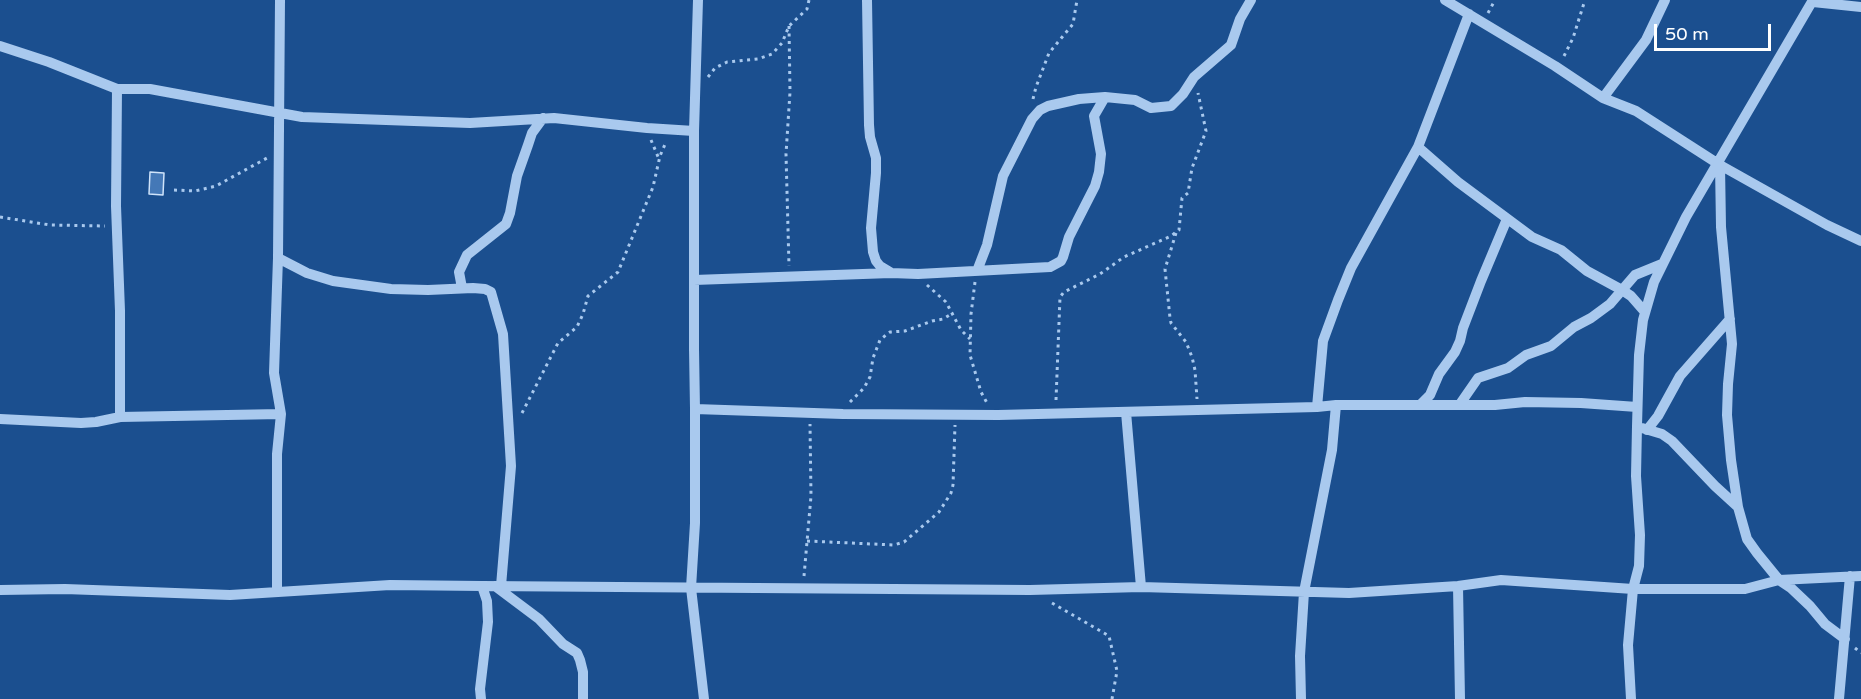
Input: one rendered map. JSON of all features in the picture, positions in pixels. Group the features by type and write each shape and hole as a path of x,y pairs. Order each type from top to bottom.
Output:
{"street":[{"path":"278,591 277,465 281,414 274,373 278,258 280,0"},
{"path":"698,0 694,131 695,409 692,588 704,699"},
{"path":"867,0 869,125 876,158 871,228 873,252 880,266 891,273"},
{"path":"977,271 987,245 1003,176 1032,118 1040,110 1079,99 1105,97 1135,100 1151,108 1171,106 1183,94 1194,77 1231,45 1240,19 1251,0"},
{"path":"1445,0 1555,66 1603,98 1636,111 1718,164 1827,225 1861,241"},
{"path":"1603,98 1646,40 1665,0"},
{"path":"1631,699 1628,645 1633,589 1640,554 1636,476 1642,428 1637,407 1639,355 1654,282 1718,164 1813,1 1861,7"},
{"path":"1317,407 1323,341 1338,300 1351,268 1418,147 1469,14"},
{"path":"0,46 49,62 117,89 150,89 302,117 470,123 543,118 571,119 694,131"},
{"path":"117,89 116,226 120,311 120,417"},
{"path":"694,280 1044,269 1061,261 1069,237 1095,186 1101,154 1094,116 1105,97"},
{"path":"462,288 459,272 467,255 506,224 517,176 532,133 543,118"},
{"path":"1418,147 1458,182 1532,237 1561,250 1587,271 1622,290 1646,312"},
{"path":"1718,164 1721,227 1732,344 1727,415 1738,507 1747,539 1779,580 1791,588 1826,624 1845,639"},
{"path":"1420,405 1430,395 1439,374 1455,352 1481,280 1508,219"},
{"path":"278,258 307,273 333,281 391,289 462,288 486,289 491,292 503,334 511,466 498,586"},
{"path":"1460,404 1478,378 1508,368 1526,355 1551,346 1574,327 1592,318 1610,304 1635,275 1662,264"},
{"path":"1642,428 1658,416 1680,376 1730,319"},
{"path":"695,409 843,414 998,415 1198,411 1336,405 1495,405 1525,402 1637,407"},
{"path":"1301,699 1300,656 1304,592 1332,450 1336,405"},
{"path":"1126,412 1141,588"},
{"path":"0,419 81,423 120,417 281,414"},
{"path":"1642,428 1662,434 1671,441 1738,507"},
{"path":"0,590 76,589 230,595 390,585 482,585 1030,590 1141,588 1349,593 1458,586 1501,580 1633,589 1745,589 1779,580 1856,576 1845,639 1839,699"},
{"path":"481,699 480,689 488,622 487,601 482,585"},
{"path":"498,586 577,653 583,672 583,699"},
{"path":"1458,586 1460,699"}],"path":[{"path":"696,96 711,73 720,65 734,61 765,58 772,54 782,43 789,26 805,12 809,0"},
{"path":"1032,118 1034,96 1043,67 1049,53 1073,24 1077,0"},
{"path":"1555,66 1565,55 1585,0"},
{"path":"789,26 790,92 786,154 789,277"},
{"path":"1194,77 1206,131 1192,168 1188,193 1182,198 1179,230 1176,233 1165,269 1171,322 1186,342 1192,357 1198,411"},
{"path":"508,438 558,343 576,327 583,314 588,296 618,272 653,186 664,145 677,130"},
{"path":"174,190 195,191 216,186 270,156 279,146"},
{"path":"0,217 50,225 116,226"},
{"path":"1056,414 1060,297 1064,292 1100,274 1124,257 1176,233"},
{"path":"977,271 971,314 970,355 981,392 998,415"},
{"path":"916,274 946,302 961,330 970,339"},
{"path":"843,414 870,377 873,358 880,340 890,332 905,331 943,319 953,313"},
{"path":"803,588 811,496 810,413"},
{"path":"807,541 894,545 904,542 939,512 951,493 955,415"},
{"path":"1050,602 1109,636 1117,671 1112,699"}],"building":[{"path":"150,172 164,173 163,195 149,194"}]}
